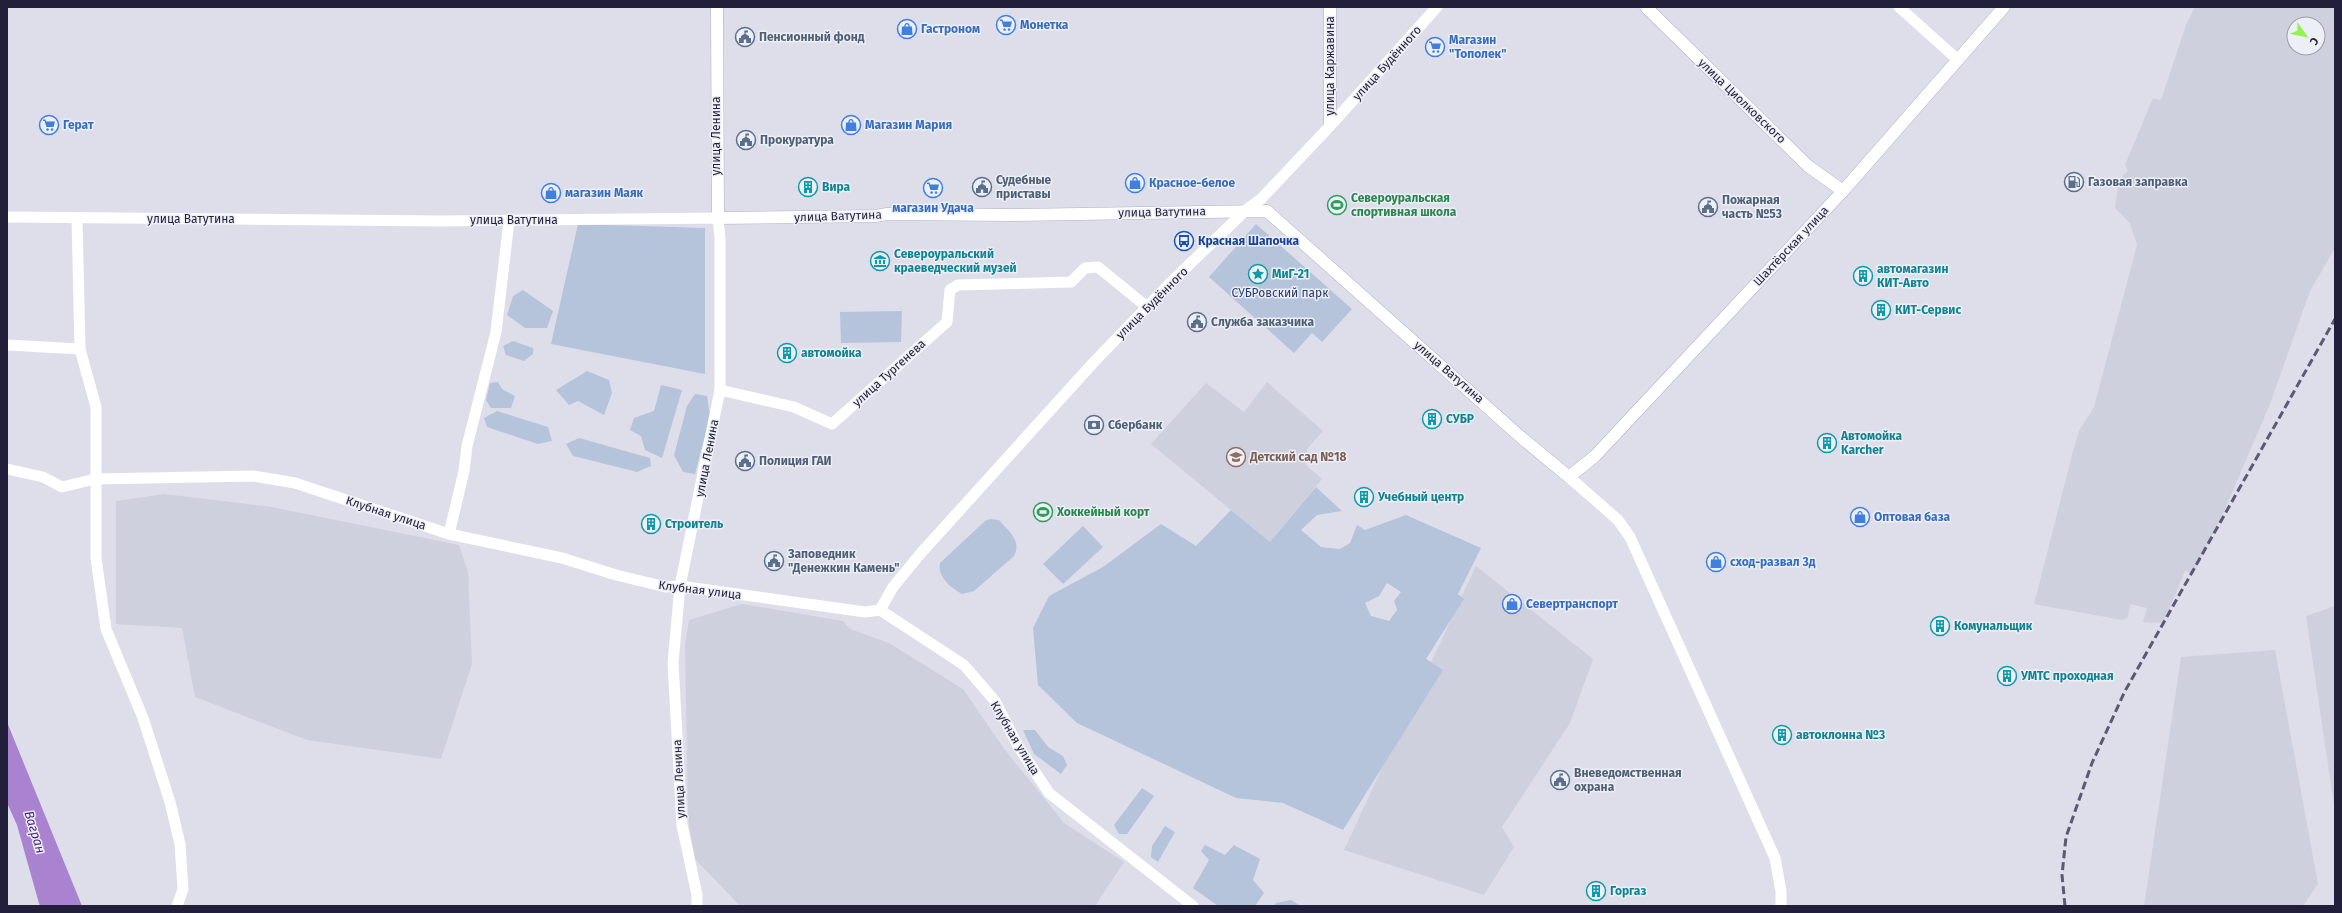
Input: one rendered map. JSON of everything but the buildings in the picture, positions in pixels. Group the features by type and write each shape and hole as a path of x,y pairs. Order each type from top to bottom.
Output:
{"main road":[{"name":"улица Ленина","path":"717,7 718,218"},
{"name":"улица Каржавина","path":"1330,7 1330,126"},
{"name":"улица Циолковского","path":"1646,7 1808,166 1843,191"},
{"name":"Шахтёрская улица","path":"1569,477 1595,456 1843,191 2004,7"},
{"name":"улица Ватутина","path":"718,218 875,216 887,214 1034,215 1246,210 1267,211 1569,477"}],"street":[{"name":"улица Будённого","path":"880,610 893,587 921,553 1092,363 1246,210 1261,199 1330,126 1437,7"},
{"path":"1899,7 1958,60"},
{"name":"улица Ватутина","path":"7,217 509,221 718,218"},
{"path":"77,218 80,349 96,407 96,558 106,629 143,718 170,802 180,844 183,889 177,906"},
{"name":"улица Ленина","path":"697,906 697,895 682,825 673,663 680,586 720,390 720,239 718,218"},
{"path":"449,534 464,471 467,446 496,332 509,221"},
{"name":"улица Тургенева","path":"720,390 794,407 832,424 947,322 950,290 958,285 1072,282 1085,268 1098,267 1147,307"},
{"path":"7,345 80,349"},
{"name":"Клубная улица","path":"7,469 43,477 62,487 95,479 253,476 295,483 449,534 562,558 616,575 666,587 680,586 865,612 880,610 964,665 995,701 1018,746 1049,792 1194,906"},
{"path":"1569,477 1618,520 1630,537 1775,858 1781,890 1781,906"}],"shaded area":[{"path":"2195,7 2335,7 2335,248 2310,291 2270,404 2225,509 2193,574 2185,571 2163,623 2143,622 2147,608 2130,604 2128,617 2122,620 2034,604 2072,455 2079,431 2094,407 2137,245 2130,223 2115,208 2117,192 2123,175 2128,171 2125,165 2153,98 2161,100 2186,25"},
{"name":"Детский сад №18","path":"1267,382 1323,431 1307,449 1305,464 1322,479 1270,542 1151,444 1206,383 1244,412"},
{"path":"164,494 272,507 459,545 468,572 472,664 441,759 307,740 195,697 182,628 116,624 116,501"},
{"path":"1476,566 1593,659 1570,723 1502,827 1514,847 1484,895 1344,850"},
{"path":"742,604 843,621 850,629 889,643 963,689 1005,750 1064,823 1124,862 1095,906 740,906 695,859 688,818 685,645 689,620"},
{"path":"2335,606 2335,812 2306,616"},
{"path":"2275,650 2318,884 2303,906 2144,906 2181,657"}],"green space":[{"path":"578,224 705,228 705,374 551,344"},
{"name":"СУБРовский парк","path":"1256,224 1352,309 1322,342 1312,333 1294,353 1209,277"},
{"path":"523,290 553,311 547,328 525,328 507,315 513,296"},
{"path":"902,311 901,342 841,343 840,312"},
{"path":"513,341 533,348 533,354 524,361 506,355 503,346"},
{"path":"587,371 609,380 612,393 604,415 578,401 569,405 556,390"},
{"path":"498,382 502,389 515,396 511,408 491,408 486,400 490,383"},
{"path":"661,385 682,390 662,458 645,450 641,436 630,430 634,418 654,411"},
{"path":"695,394 707,396 710,416 695,474 683,472 674,455 687,406"},
{"path":"497,411 548,427 552,441 538,444 487,427 484,418"},
{"path":"579,438 650,458 651,466 637,472 573,456 566,444"},
{"path":"1316,487 1342,511 1317,515 1301,530 1321,547 1340,549 1350,543 1357,525 1365,530 1406,515 1481,548 1458,594 1464,599 1426,659 1443,670 1343,830 1283,803 1236,798 1077,723 1038,685 1033,628 1049,596 1103,567 1161,524 1196,546 1231,510 1270,542","holes":["1387,583 1401,592 1394,601 1397,610 1389,621 1371,616 1365,603 1379,596"]},
{"path":"990,519 999,520 1013,536 1016,545 1014,556 974,591 962,594 946,582 941,573 940,563 985,521"},
{"path":"1083,526 1103,547 1063,584 1043,564"},
{"path":"1023,730 1035,730 1048,747 1063,756 1067,765 1061,774 1034,754"},
{"path":"1142,788 1154,796 1127,834 1119,834 1114,825"},
{"path":"1165,826 1175,832 1158,862 1151,857 1152,846"},
{"path":"1205,845 1225,855 1234,845 1260,859 1253,880 1264,893 1255,906 1218,906 1193,888 1209,860 1201,851"},
{"path":"1291,900 1301,906 1274,906 1276,903"}],"water":[{"name":"Вагран","path":"7,722 82,906 40,906 17,825 7,803"}],"railway":[{"path":"2065,906 2062,875 2066,837 2092,763 2125,691 2335,319"}],"place":[{"name":"Монетка","path":"1006,25"},
{"name":"Гастроном","path":"907,29"},
{"name":"Пенсионный фонд","path":"745,37"},
{"name":"Магазин \"Тополек\"","path":"1435,47"},
{"name":"Герат","path":"49,125"},
{"name":"Магазин Мария","path":"851,125"},
{"name":"Прокуратура","path":"746,140"},
{"name":"Газовая заправка","path":"2074,182"},
{"name":"Красное-белое","path":"1135,183"},
{"name":"Вира","path":"808,187"},
{"name":"Судебные приставы","path":"982,187"},
{"name":"магазин Удача","path":"933,188"},
{"name":"магазин Маяк","path":"551,193"},
{"name":"Североуральская спортивная школа","path":"1337,205"},
{"name":"Пожарная часть №53","path":"1708,207"},
{"name":"Красная Шапочка","path":"1184,241"},
{"name":"Североуральский краеведческий музей","path":"880,261"},
{"name":"МиГ-21","path":"1258,274"},
{"name":"автомагазин КИТ-Авто","path":"1863,276"},
{"name":"КИТ-Сервис","path":"1881,310"},
{"name":"Служба заказчика","path":"1197,322"},
{"name":"автомойка","path":"787,353"},
{"name":"СУБР","path":"1432,419"},
{"name":"Сбербанк","path":"1094,425"},
{"name":"Автомойка Karcher","path":"1827,443"},
{"name":"Детский сад №18","path":"1236,457"},
{"name":"Полиция ГАИ","path":"745,461"},
{"name":"Учебный центр","path":"1364,497"},
{"name":"Хоккейный корт","path":"1043,512"},
{"name":"Оптовая база","path":"1860,517"},
{"name":"Строитель","path":"651,524"},
{"name":"Заповедник \"Денежкин Камень\"","path":"774,561"},
{"name":"сход-развал 3д","path":"1716,562"},
{"name":"Севертранспорт","path":"1512,604"},
{"name":"Комунальщик","path":"1940,626"},
{"name":"УМТС проходная","path":"2007,676"},
{"name":"автоклонна №3","path":"1782,735"},
{"name":"Вневедомственная охрана","path":"1560,780"},
{"name":"Горгаз","path":"1596,891"}]}
